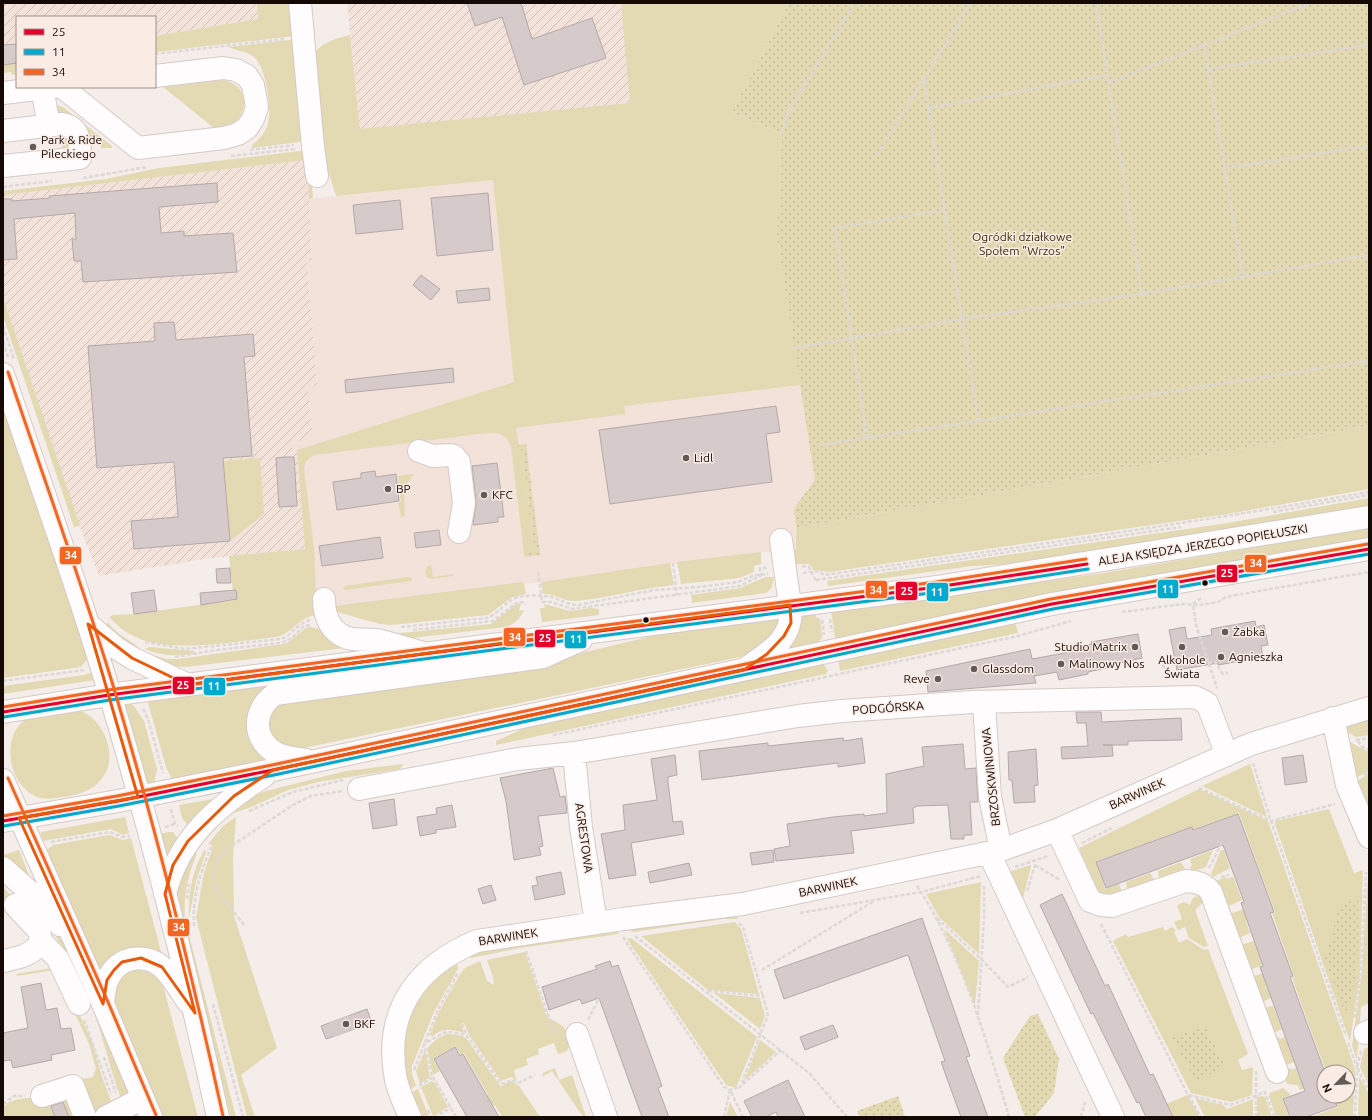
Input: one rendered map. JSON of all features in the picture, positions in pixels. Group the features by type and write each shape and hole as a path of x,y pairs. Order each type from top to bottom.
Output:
{"main road":[{"path":"300,3 317,176"},
{"path":"54,88 138,148 224,138 238,134 247,128 253,119 257,107 253,85 247,76 236,70 223,68 156,76"},
{"path":"3,93 45,88"},
{"path":"49,126 53,88"},
{"path":"3,131 62,124 68,125 76,131 78,135 80,158 3,166"},
{"path":"3,374 88,624 109,695 165,894 195,1013 218,1117"},
{"path":"419,451 433,456 452,455 459,462 464,503 459,532"},
{"name":"ALEJA KSIĘDZA JERZEGO POPIEŁUSZKI","path":"3,712 109,695 951,585 1369,517"},
{"path":"744,670 767,654 784,636 791,623 781,540"},
{"path":"11,820 138,797 313,762 744,670 831,653 1052,604 1369,549"},
{"path":"324,599 325,612 329,622 336,631 344,636 354,639 377,640 426,654"},
{"path":"88,624 116,648 132,658 188,685"},
{"path":"313,762 283,756 270,749 263,741 258,723 258,714 262,706 274,694 543,658 602,631"},
{"name":"PODGÓRSKA","path":"359,789 518,759 574,753 798,716 904,706 1049,699 1195,696 1204,700 1210,710 1227,755"},
{"name":"BRZOSKWINIOWA","path":"984,703 990,797 1001,857 1043,968 1113,1117"},
{"name":"BARWINEK","path":"418,1111 396,1081 394,1046 399,1015 410,992 421,977 436,963 457,949 477,941 596,923 743,904 907,870 1001,857 1057,830 1251,744 1369,708"},
{"path":"1333,718 1343,768 1352,800 1369,837"},
{"name":"AGRESTOWA","path":"574,753 581,827 596,923"},
{"path":"165,894 173,865 195,832 234,796 273,770"},
{"path":"3,780 11,820 78,949 147,1108 112,1114"},
{"path":"1057,830 1090,901 1101,905 1112,906 1178,883 1196,882 1205,885 1211,892 1277,1072"},
{"path":"3,868 31,893 61,926 78,949"},
{"path":"15,905 39,930 41,941 58,959 79,1004"},
{"path":"3,961 28,954 37,948 41,941"},
{"path":"103,1004 107,980 114,970 122,962 140,958 152,961 162,967 195,1013"},
{"path":"571,1031 606,1117"},
{"path":"42,1096 73,1086 85,1117"}],"path":[{"path":"782,134 788,114 855,3"},
{"path":"877,156 971,3"},
{"path":"1096,3 1142,294"},
{"path":"1109,83 1310,3"},
{"path":"156,54 303,36"},
{"path":"1204,45 1226,168 1243,277"},
{"path":"1209,69 1369,45"},
{"path":"928,108 1108,75"},
{"path":"924,80 978,420"},
{"path":"1226,168 1369,146"},
{"path":"228,157 313,147"},
{"path":"82,178 155,166"},
{"path":"3,187 58,180"},
{"path":"867,438 835,228 944,210"},
{"path":"795,348 962,319 1142,294 1369,255"},
{"path":"820,446 978,420 1369,361"},
{"path":"801,573 818,571 824,575 1227,517 1369,492"},
{"path":"800,566 806,565 816,580 1228,520 1369,495"},
{"path":"674,563 677,595"},
{"path":"538,572 541,602 551,602 572,609 740,586 760,576 760,568 766,568"},
{"path":"1115,613 1218,602 1224,598 1369,572"},
{"path":"398,627 487,618 515,598 541,595 574,605 630,593 738,582 760,574 775,574"},
{"path":"824,575 825,586"},
{"path":"1219,596 1224,598"},
{"path":"1193,604 1199,599 1208,597"},
{"path":"403,631 490,621 516,603 522,602 526,605"},
{"path":"1193,604 1196,625 1208,663 1215,662 1223,674 1228,673"},
{"path":"830,617 832,637"},
{"path":"822,618 825,639"},
{"path":"145,642 185,649 280,639 288,635 301,623 313,620"},
{"path":"831,676 838,672 1018,636 1074,621"},
{"path":"170,657 182,657 216,650 282,643 292,638 304,626 315,624"},
{"path":"1161,659 1163,670 1170,682"},
{"path":"3,681 82,670 86,668"},
{"path":"141,707 148,720 163,775"},
{"path":"1358,741 1361,746 1369,750"},
{"path":"1251,744 1252,758 1270,821 1359,1036 1357,1067 1369,1092"},
{"path":"1195,786 1270,821 1352,800"},
{"path":"244,925 220,894 214,882 214,871 218,860 228,848 293,805 311,796 359,789"},
{"path":"170,807 175,824 180,828"},
{"path":"44,843 110,832 123,837 130,836"},
{"path":"194,932 194,911 199,881 211,848 204,846"},
{"path":"1202,884 1221,846"},
{"path":"1001,857 1034,861 1055,854"},
{"path":"1026,895 1035,865 1034,861"},
{"path":"907,870 936,917 978,1016 1010,1117"},
{"path":"1355,1117 1366,872"},
{"path":"793,914 921,892 983,876 984,919 978,1016"},
{"path":"187,905 189,882"},
{"path":"762,970 876,900"},
{"path":"1090,901 1201,1117"},
{"path":"936,917 982,960 1008,987 1043,968"},
{"path":"739,923 743,928 768,1015 740,1087"},
{"path":"629,935 634,934 708,991 760,1035 809,1073 847,1117"},
{"path":"615,937 624,936 724,1087 730,1090 743,1117"},
{"path":"519,951 533,948"},
{"path":"526,950 554,1032 571,1031"},
{"path":"414,1075 414,1068 438,1010 462,968"},
{"path":"708,991 763,996"},
{"path":"211,997 243,1117"},
{"path":"79,1004 80,1010 92,1038 106,1083 112,1114"},
{"path":"462,1024 468,1037 501,1084 512,1080 518,1083 535,1075"},
{"path":"424,1044 438,1035 447,1032 457,1032 468,1037"},
{"path":"424,1044 433,1078 456,1117"},
{"path":"730,1090 740,1087 781,1050"},
{"path":"1256,1068 1256,1117"},
{"path":"418,1086 433,1078"},
{"path":"416,1080 421,1092"},
{"path":"724,1117 730,1090"},
{"path":"1189,1095 1230,1105 1265,1092 1274,1117"},
{"path":"3,1104 14,1096 42,1096"},
{"path":"434,1117 451,1108"},
{"path":"418,1111 431,1117"}],"highlighted area":[{"path":"790,605 791,623 784,636 767,654 744,670 273,770 234,796 188,841 173,865 165,894 195,1013 162,967 141,958 122,962 114,970 107,980 103,1004 19,818 138,797 88,624 132,658 188,685"}],"shaded area":[{"path":"3,3 257,3 258,19 156,36 156,16 16,16 16,63 3,65"},
{"path":"347,3 621,3 631,103 360,130"},
{"path":"307,160 312,260 307,262 317,384 308,390 313,436 285,446 297,450 305,549 204,559 99,576 78,522 3,297 3,195"},
{"path":"493,180 515,382 300,449 516,428 625,414 624,406 801,385 815,480 794,508 796,549 790,552 761,552 541,582 524,584 522,582 334,606 317,615 305,549 297,450 284,446 310,411 308,390 317,384 307,262 312,260 309,199"}],"green space":[{"path":"257,3 292,3 295,36 156,52 156,36 258,19"},
{"path":"621,3 789,3 732,112 782,134 777,237 801,385 624,406 626,414 516,428 519,448 522,448 535,552 524,553 511,447 507,439 502,435 487,433 314,455 306,461 304,468 314,548 317,615 306,618 288,632 277,637 221,644 161,644 143,640 120,628 109,617 113,615 134,614 234,600 229,556 305,549 297,450 514,382 493,180 336,196 323,154 312,56 316,51 324,44 350,35 360,129 630,103"},
{"name":"Ogródki działkowe Społem \"Wrzos\"","path":"789,3 1369,3 1369,426 796,528 794,508 815,480 777,237 782,134 732,112"},
{"path":"298,39 307,141 252,148 252,145 264,133 268,123 269,99 265,79 259,63 252,55 228,47"},
{"path":"16,63 16,74 12,75 11,72 3,73 3,65"},
{"path":"222,80 230,82 241,91 244,104 243,110 234,123 214,128 163,87"},
{"path":"51,104 63,107 112,146 112,148 101,148 99,137 92,138 91,150 60,118"},
{"path":"60,130 65,130 73,146 63,154"},
{"path":"309,150 313,198 309,199 307,160 3,195 3,191 106,179 159,168"},
{"path":"3,297 80,526 74,527 3,316"},
{"path":"3,405 88,658 81,667 3,678"},
{"path":"1369,426 1369,489 1227,514 829,572 813,570 808,564 793,564 790,552 796,549 796,528"},
{"path":"526,444 540,555 524,557 524,553 535,551 522,448 519,448 518,445"},
{"path":"260,458 264,514 230,541 223,461"},
{"path":"414,474 404,489 405,516 401,517 398,503 401,502 398,476"},
{"path":"1369,498 1369,508 1033,563 972,566 828,586 827,581 1228,523"},
{"path":"1369,528 1369,539 836,643 831,610 1098,574"},
{"path":"761,552 761,564 754,566 754,572 739,578 681,584 677,562"},
{"path":"670,563 674,585 576,601 543,594 541,582"},
{"path":"431,565 433,577 453,574 453,576 430,579 427,577 425,571 427,567"},
{"path":"408,577 412,578 412,581 345,590 343,588 345,586"},
{"path":"766,577 774,577 772,587 766,593 692,603 691,595 740,588"},
{"path":"522,582 524,584 526,594 512,597 488,615 391,625 380,624 337,612 334,606"},
{"path":"521,603 519,611 524,610 521,616 514,623 505,627 412,638 358,634 347,628 358,628 391,634 491,624 515,605"},
{"path":"544,604 570,611 591,608 599,609 599,615 542,622 540,608 545,608"},
{"path":"816,612 816,617 820,619 822,638 819,641 820,647 780,651 798,614"},
{"path":"783,616 779,632 745,656 294,750 273,742 265,717 272,703 545,662 689,627"},
{"path":"107,622 119,634 139,647 114,634"},
{"path":"1015,622 1018,633 840,671 838,659"},
{"path":"309,627 325,630 361,646 186,667 170,666 144,652 166,659 179,659 284,644 288,643 302,630"},
{"path":"150,647 194,651 194,653 182,655 163,654 145,649"},
{"path":"541,647 264,693 274,760 173,781 166,767 147,699"},
{"path":"823,663 828,671 826,674 496,745 496,741 527,727"},
{"path":"94,672 95,680 3,694 3,686 84,675"},
{"path":"131,702 144,721 157,769 154,784 146,786 123,703"},
{"path":"77,710 86,713 93,719 105,736 108,745 109,765 105,774 93,788 82,793 54,798 37,797 27,791 19,782 14,772 10,748 13,737 18,727 30,717"},
{"path":"1369,712 1369,735 1356,737 1344,730 1343,722"},
{"path":"1344,739 1369,752 1369,771 1351,780"},
{"path":"403,764 400,769 318,782 288,790 254,806 228,815 205,840 200,836 245,800 266,791 346,771"},
{"path":"1250,764 1267,817 1202,786"},
{"path":"1369,774 1369,803 1366,805 1355,782"},
{"path":"1199,789 1268,821 1353,1064 1323,1064 1292,978 1294,976 1272,913 1275,912 1239,813 1193,829 1192,827 1182,830 1183,833 1178,835 1176,832 1151,841 1151,844 1146,846 1144,844 1119,853 1120,856 1114,858 1113,855 1096,861 1105,889 1119,884 1124,897 1109,897 1097,889 1079,848"},
{"path":"218,798 190,828 182,818 179,805"},
{"path":"1329,809 1354,873 1363,870 1360,974 1350,1042 1275,824 1275,821"},
{"path":"125,817 129,833 123,835 111,829 43,841 41,834 41,832"},
{"path":"236,817 233,857 234,916 277,1048 241,1075 255,1117 247,1117 196,918 204,872 213,847 209,843 223,826"},
{"path":"173,832 179,840 165,860 158,834"},
{"path":"109,835 123,840 131,838 163,959 99,975 47,850 53,845"},
{"path":"205,849 206,852 196,882 189,918 189,900 192,882 197,865"},
{"path":"19,850 32,883 3,858 3,855"},
{"path":"190,850 197,853 187,886 185,920 236,1117 231,1117 180,922 176,895 177,885"},
{"path":"1213,850 1206,867 1192,872 1190,867 1192,866 1190,859"},
{"path":"1221,850 1224,850 1230,868 1213,877 1211,874"},
{"path":"1181,862 1188,874 1160,885 1158,871"},
{"path":"1031,866 1021,906 1008,872"},
{"path":"1150,873 1155,881 1128,896 1126,882"},
{"path":"1368,875 1369,1003 1361,1007 1357,1060 1352,1046 1362,972"},
{"path":"1226,877 1226,879 1233,877 1242,900 1224,908 1214,882"},
{"path":"981,882 979,954 939,917 926,894"},
{"path":"3,887 17,902 12,907 3,909"},
{"path":"1200,895 1205,901 1195,910 1208,946 1204,947 1189,938 1185,927 1178,930 1174,922 1182,919 1177,905 1184,902 1190,905 1193,898"},
{"path":"1358,899 1357,972 1350,1001 1345,1014 1325,959 1340,905"},
{"path":"1245,909 1249,919 1246,921 1250,933 1235,940 1226,915"},
{"path":"735,916 739,919 723,919 633,932 625,926"},
{"path":"735,922 741,929 759,994 708,990 641,936"},
{"path":"48,925 54,929 64,944 85,990 62,947"},
{"path":"1163,927 1165,931 1172,927 1176,931 1174,932 1179,943 1187,939 1204,950 1208,949 1248,1054 1238,1060 1242,1070 1253,1067 1252,1095 1231,1102 1191,1093 1113,941 1126,934 1128,937"},
{"path":"615,928 619,934 520,948 471,958 468,956 483,948"},
{"path":"944,929 979,961 975,1006"},
{"path":"631,938 757,1037 736,1088 726,1085 627,939"},
{"path":"1254,941 1262,965 1246,972 1237,946"},
{"path":"525,952 547,1017 563,1026 571,1042 567,1051 558,1054 554,1043 538,1049 539,1054 526,1059 528,1065 514,1070 517,1081 511,1077 501,1081 469,1035 464,1023 461,1024 464,1033 455,1030 443,1030 432,1037 430,1034 439,1012 460,974 465,968 480,961 487,981 494,985 487,960"},
{"path":"457,959 458,969 434,1012 412,1066 412,1074 416,1086 408,1090 405,1077 403,1035 418,995"},
{"path":"58,967 93,1044 102,1077 113,1106 96,1115 59,1083 93,1077 96,1069 89,1044 55,970 17,976 16,974"},
{"path":"135,970 145,971 156,977 164,989 198,1117 160,1117 111,999 118,980"},
{"path":"1265,973 1269,984 1266,986 1271,998 1258,1004 1249,977"},
{"path":"86,992 132,1094 122,1101 95,1015"},
{"path":"714,993 760,998 765,1016 760,1029"},
{"path":"1273,1006 1282,1029 1269,1035 1260,1009"},
{"path":"1038,1014 1059,1059 1054,1093 1035,1117 1025,1117 1003,1058 1030,1016"},
{"path":"1205,1026 1225,1066 1196,1081 1172,1038"},
{"path":"447,1034 460,1035 466,1038 501,1087 511,1081 519,1086 540,1117 502,1117 495,1105 492,1106 486,1096 488,1095 464,1053 461,1055 455,1046 433,1059 440,1071 433,1075 427,1048 438,1038"},
{"path":"1279,1037 1280,1039 1285,1037 1294,1062 1281,1067 1271,1040"},
{"path":"760,1040 776,1052 744,1081"},
{"path":"1369,1046 1369,1086 1360,1067 1364,1049"},
{"path":"425,1050 430,1077 420,1084 416,1071"},
{"path":"555,1068 559,1080 572,1075 586,1117 583,1117 552,1071 542,1077 543,1073"},
{"path":"1291,1068 1292,1070 1296,1068 1304,1089 1300,1090 1298,1085 1287,1084 1282,1071"},
{"path":"1359,1076 1369,1095 1369,1117 1358,1117"},
{"path":"432,1081 435,1083 448,1107 433,1116 421,1087"},
{"path":"1283,1088 1291,1095 1282,1099 1289,1117 1276,1117 1269,1096 1270,1093"},
{"path":"418,1089 429,1117 419,1117 409,1094"},
{"path":"61,1092 78,1117 69,1117 60,1094"},
{"path":"1187,1095 1200,1117 1173,1117 1167,1104"},
{"path":"898,1096 905,1117 860,1117 857,1111"},
{"path":"1257,1097 1265,1097 1272,1117 1257,1117"},
{"path":"29,1098 48,1099 55,1117 3,1117 3,1107 6,1104 15,1100"},
{"path":"1195,1098 1223,1105 1227,1109 1253,1099 1253,1117 1205,1117"},
{"path":"730,1102 738,1117 726,1117"},
{"path":"1337,1104 1354,1104 1353,1117 1311,1117 1338,1107"}],"building":[{"path":"467,3 521,3 532,39 592,18 606,58 524,85 502,17 475,26"},
{"path":"16,44 16,63 3,65 3,45"},
{"path":"217,183 218,202 159,207 161,233 184,231 184,236 233,233 237,272 83,282 81,261 74,261 72,239 76,239 75,213 14,219 17,259 3,260 3,199 12,199 12,201 50,198 49,196"},
{"path":"488,193 493,250 437,256 431,198"},
{"path":"400,200 403,229 356,234 353,205"},
{"path":"421,275 440,289 431,300 413,285"},
{"path":"489,288 490,300 458,303 456,291"},
{"path":"174,322 176,340 253,334 255,356 244,357 252,456 223,458 230,541 134,549 131,521 178,517 174,462 97,468 88,346 155,341 154,323"},
{"path":"453,368 454,382 346,393 345,380"},
{"name":"Lidl","path":"776,406 780,432 766,434 772,482 610,504 599,430"},
{"path":"294,457 297,506 279,507 276,458"},
{"name":"KFC","path":"497,463 504,517 498,517 498,522 473,525 476,502 472,466"},
{"path":"375,471 376,477 396,474 399,501 337,510 333,482 361,478 361,473"},
{"path":"439,530 441,545 416,548 414,533"},
{"path":"380,537 383,558 322,566 319,546"},
{"path":"230,568 231,583 217,583 216,569"},
{"path":"154,590 157,611 134,614 131,593"},
{"path":"236,590 237,599 201,605 200,593"},
{"path":"1255,621 1256,627 1264,625 1268,645 1261,646 1263,657 1177,670 1169,630 1185,627 1187,639 1212,635 1211,629"},
{"path":"1138,634 1142,658 1088,672 1088,674 1059,680 1057,672 1034,676 1036,683 928,692 926,671 1030,649 1032,659 1065,653 1065,650 1092,644 1091,642"},
{"path":"1076,712 1101,712 1102,722 1181,718 1182,740 1128,741 1128,745 1112,745 1113,756 1062,759 1061,747 1088,746 1086,723 1077,723"},
{"path":"843,738 844,741 862,738 865,763 838,767 838,763 702,780 699,751 768,743 768,746"},
{"path":"963,744 965,769 976,768 978,802 970,802 972,835 964,835 964,839 951,839 948,805 917,806 913,808 914,823 851,831 854,853 776,861 774,849 790,846 787,824 833,817 864,814 864,816 887,813 886,774 924,766 922,747"},
{"path":"1036,749 1038,785 1034,786 1035,802 1014,803 1012,780 1009,780 1008,752"},
{"path":"675,755 677,775 668,777 668,782 673,822 682,821 684,834 631,843 636,875 609,879 601,834 625,830 623,805 657,800 651,759"},
{"path":"1303,755 1307,782 1285,785 1282,758"},
{"path":"553,768 560,797 565,796 567,813 538,816 543,846 539,847 541,855 514,860 506,801 500,778"},
{"path":"394,799 397,825 373,829 369,803"},
{"path":"452,805 456,827 436,830 436,833 420,836 417,817 437,814 436,808"},
{"path":"1238,814 1274,912 1270,913 1293,976 1290,977 1322,1064 1316,1064 1316,1104 1336,1104 1337,1106 1306,1117 1290,1117 1283,1099 1305,1091 1260,967 1263,966 1241,903 1244,902 1223,845 1106,888 1096,862 1192,827 1193,830"},
{"path":"773,850 774,862 752,865 750,853"},
{"path":"689,863 692,875 650,883 648,872"},
{"path":"561,872 565,894 535,900 532,886 538,885 536,877"},
{"path":"491,885 496,900 483,904 478,889"},
{"path":"1062,894 1105,986 1108,984 1150,1075 1153,1074 1173,1117 1146,1117 1139,1102 1137,1103 1093,1013 1091,1014 1040,905"},
{"path":"922,918 970,1056 966,1057 988,1117 961,1117 941,1062 945,1061 908,955 784,999 774,970"},
{"path":"610,961 612,967 618,965 662,1086 658,1088 669,1117 642,1117 599,998 582,1004 580,999 549,1010 542,987 597,969 595,966"},
{"path":"41,983 46,1010 57,1008 61,1029 71,1028 75,1050 51,1055 52,1060 13,1068 11,1060 3,1061 3,1033 28,1028 21,987"},
{"name":"BKF","path":"367,1009 372,1023 326,1039 321,1026"},
{"path":"833,1025 838,1037 805,1050 800,1037"},
{"path":"455,1047 460,1056 463,1054 499,1117 467,1117 434,1059"},
{"path":"788,1080 805,1117 778,1117 776,1112 766,1117 752,1117 744,1101"},
{"path":"63,1102 69,1117 55,1117 51,1106"}],"tunnel":[{"path":"339,1019 344,1033"}],"transit line":[{"name":"34","path":"8,372 87,604 128,736 172,898 223,1116"},
{"name":"34","path":"3,816 117,796 272,765 1051,599 1368,544"},
{"name":"25","path":"3,821 118,801 273,770 1052,604 1369,549"},
{"name":"11","path":"4,826 119,806 274,775 1053,609 1369,554"},
{"name":"34","path":"3,707 108,690 936,582 1086,559"},
{"name":"25","path":"3,712 109,695 937,587 1087,564"},
{"name":"11","path":"4,717 110,700 938,592 1088,569"},
{"name":"34","path":"8,778 108,1002 156,1115"}],"place":[{"name":"Park & Ride Pileckiego","path":"33,147"},
{"name":"Lidl","path":"686,458"},
{"name":"BP","path":"388,489"},
{"name":"KFC","path":"484,495"},
{"name":"Żabka","path":"1225,632"},
{"name":"Studio Matrix","path":"1135,647"},
{"name":"Alkohole Świata","path":"1182,647"},
{"name":"Agnieszka","path":"1221,657"},
{"name":"Malinowy Nos","path":"1061,664"},
{"name":"Glassdom","path":"974,669"},
{"name":"Reve","path":"938,679"},
{"name":"BKF","path":"346,1024"}]}
